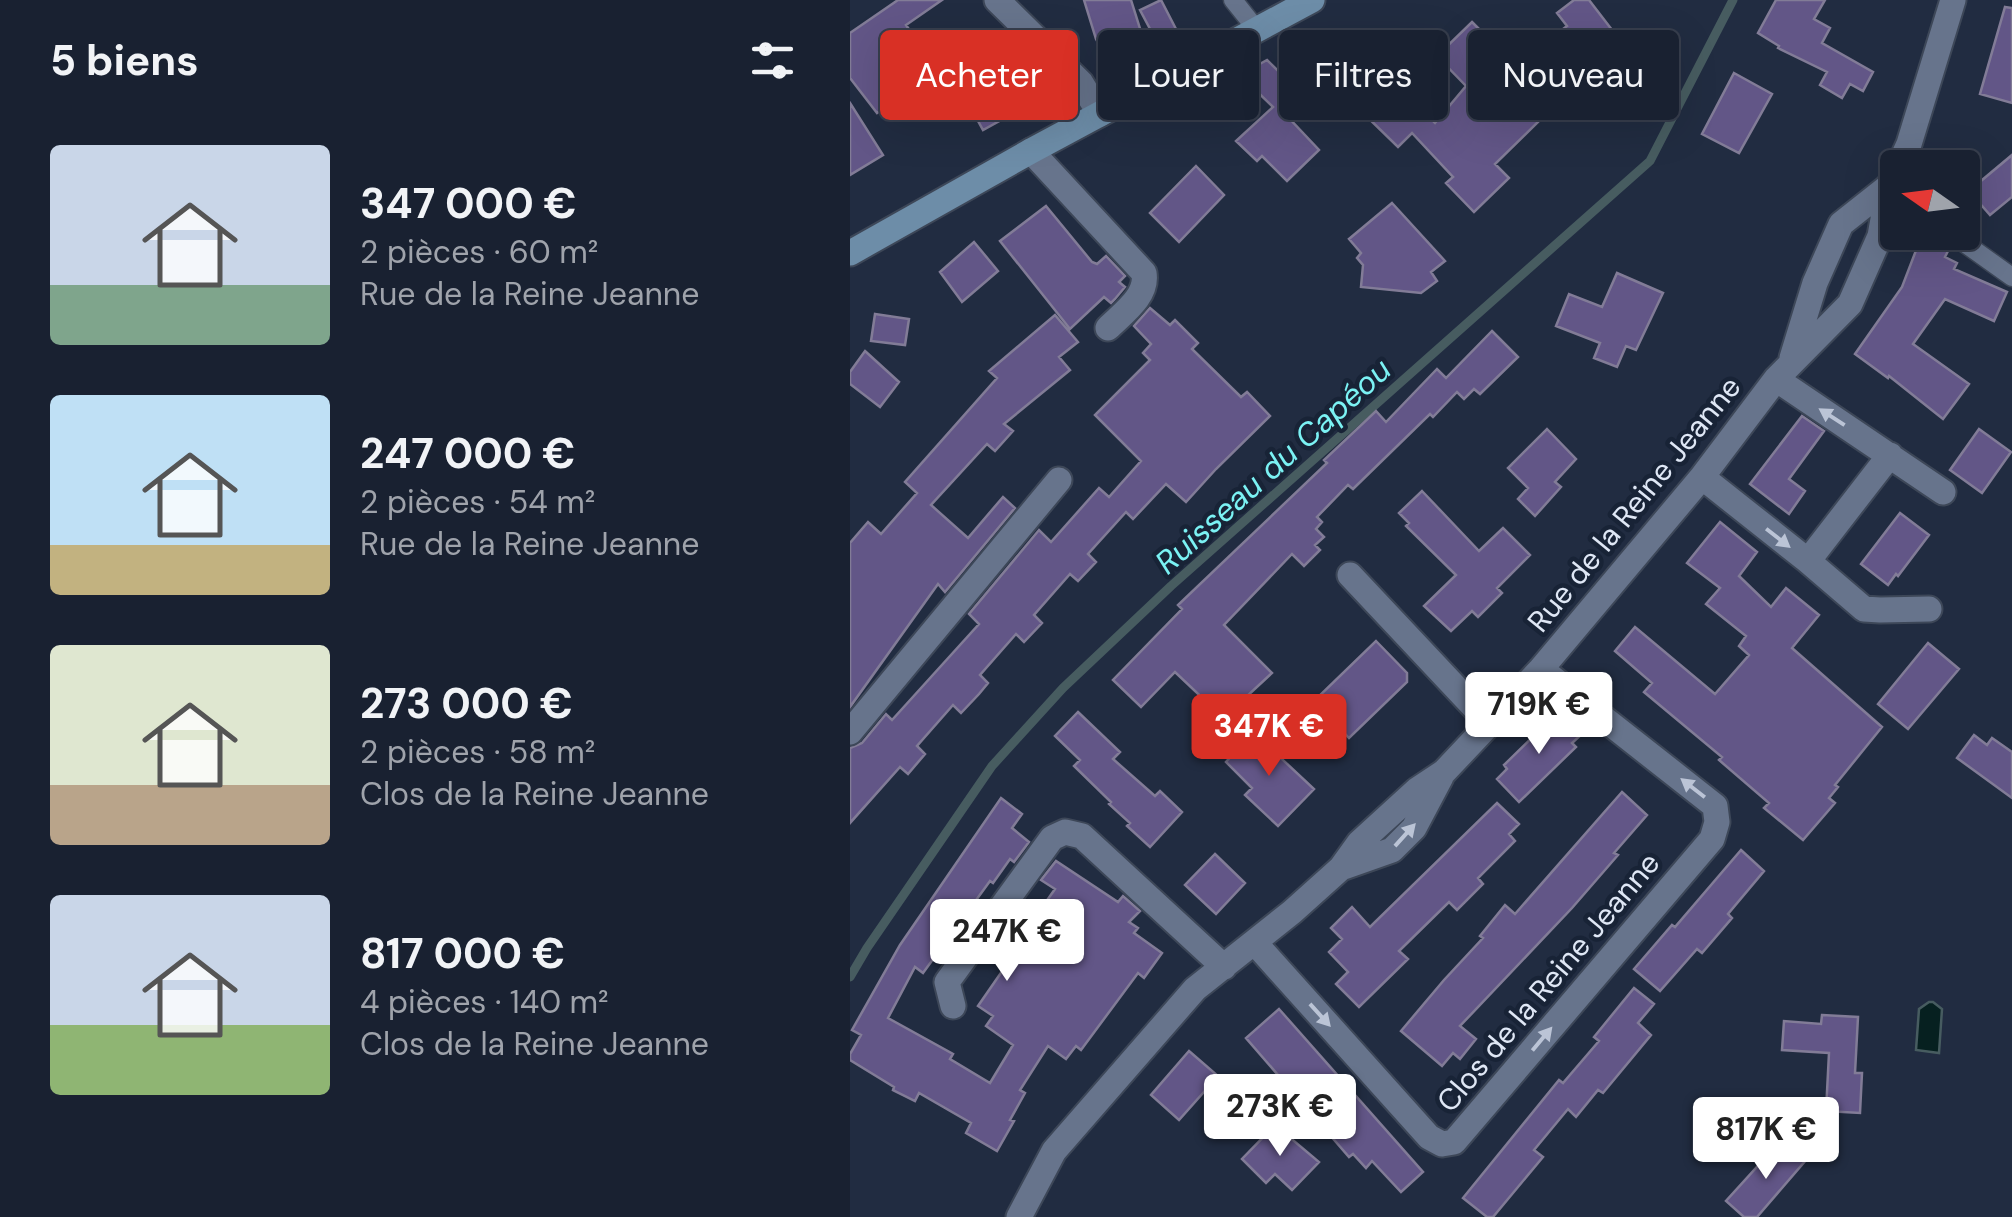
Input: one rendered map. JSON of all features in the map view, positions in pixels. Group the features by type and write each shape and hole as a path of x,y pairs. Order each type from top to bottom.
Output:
{"street":[{"path":"997,0 1081,84 1098,111"},
{"path":"1257,30 1312,0"},
{"name":"Rue de la Reine Jeanne","path":"1907,150 1953,0"},
{"path":"850,253 1098,115"},
{"path":"1031,151 1144,273 1144,291 1108,328"},
{"name":"Rue de la Reine Jeanne","path":"1783,371 1815,283 1842,224 1880,191"},
{"name":"Rue de la Reine Jeanne","path":"1019,1217 1054,1150 1194,988 1256,942 1342,868 1392,850 1414,828 1444,772 1541,669 1702,478 1783,371 1850,304 1880,236"},
{"path":"1815,283 1850,304"},
{"path":"1783,371 1943,492"},
{"path":"1808,561 1890,454"},
{"path":"1702,478 1864,609 1929,609"},
{"path":"850,732 1059,480"},
{"path":"1350,575 1489,724"},
{"name":"Clos de la Reine Jeanne","path":"1256,942 1429,1137 1442,1144 1454,1142 1712,839 1717,822 1715,806 1541,669"},
{"path":"953,1006 947,982 1052,838 1065,832 1082,836 1224,967"}],"lane":[{"path":"1232,0 1257,30"},
{"path":"1974,250 2012,277"}],"shaded area":[{"path":"1929,1002 1942,1009 1939,1053 1916,1050 1919,1009"}],"building":[{"path":"898,0 942,0 906,25 909,30 880,30 877,113 850,78 850,33"},
{"path":"1084,0 1131,0 1140,30 1098,30 1098,43"},
{"path":"1161,0 1176,30 1151,30 1140,10"},
{"path":"1574,0 1589,0 1612,30 1562,30 1567,26 1557,13"},
{"path":"1776,0 1825,0 1814,19 1830,28 1822,43 1873,72 1863,91 1850,84 1842,98 1820,85 1827,72 1778,48 1758,33"},
{"path":"2005,7 2012,8 2012,103 1980,94"},
{"path":"1472,22 1480,30 1468,30 1468,120 1539,121 1495,164 1509,178 1474,212 1446,183 1453,177 1412,133 1398,147 1370,120 1448,120 1448,107 1466,86 1448,67 1448,45"},
{"path":"1267,60 1279,72 1279,120 1291,120 1319,150 1287,181 1262,156 1257,161 1236,141 1273,107 1259,93 1259,64"},
{"path":"1734,73 1772,94 1739,153 1702,134"},
{"path":"850,103 883,155 850,175"},
{"path":"978,120 1001,120 983,130"},
{"path":"2012,155 2012,197 1990,215 1980,204 1980,182"},
{"path":"1196,166 1224,195 1179,242 1150,213"},
{"path":"1392,203 1445,261 1431,272 1437,281 1421,293 1361,287 1363,265 1357,258 1361,253 1349,239"},
{"path":"1046,206 1092,262 1097,264 1106,256 1125,276 1119,282 1125,287 1111,303 1104,297 1070,329 1000,241"},
{"path":"974,242 998,271 962,302 940,272"},
{"path":"1916,250 1945,250 1945,257 1957,263 1954,269 2007,292 1994,321 1945,299 1913,344 1969,384 1943,419 1855,354 1902,287"},
{"path":"1617,273 1663,293 1636,350 1626,346 1617,367 1594,358 1600,343 1556,326 1569,294 1602,307"},
{"path":"1150,308 1170,325 1175,320 1198,343 1192,349 1241,397 1247,392 1270,416 1186,502 1166,484 1133,519 1126,512 1088,554 1096,562 1078,581 1070,574 1034,615 1042,623 1024,642 1016,634 980,675 988,683 979,694 961,713 953,705 917,746 925,754 908,774 900,767 850,823 850,748 862,743 886,714 892,720 979,624 969,614 1039,530 1051,542 1099,488 1109,497 1141,461 1095,415 1150,360 1143,353 1151,344 1134,326"},
{"path":"875,314 909,319 905,345 871,341"},
{"path":"1055,315 1078,342 1059,357 1070,370 1004,424 1013,431 995,451 987,444 931,505 968,538 1003,497 1015,508 945,592 938,584 850,707 850,543 868,522 881,534 917,493 905,482 997,378 989,371"},
{"path":"1492,331 1518,357 1480,394 1474,389 1464,399 1457,392 1353,489 1348,485 1317,517 1322,522 1316,529 1324,537 1315,545 1320,550 1304,566 1292,554 1224,625 1272,673 1245,698 1252,704 1227,732 1206,713 1212,707 1175,672 1141,707 1113,680 1182,609 1178,605 1376,411 1386,422 1437,369 1446,378"},
{"path":"865,351 899,382 880,407 850,384 850,372"},
{"path":"1802,416 1824,431 1789,479 1805,491 1789,514 1750,484"},
{"path":"1547,429 1576,459 1555,482 1561,487 1535,516 1518,499 1528,488 1508,468"},
{"path":"1979,429 2011,452 1982,493 1950,470"},
{"path":"1422,491 1479,551 1503,528 1530,555 1497,588 1502,593 1478,617 1472,611 1451,631 1424,606 1456,575 1406,526 1409,523 1399,513"},
{"path":"1900,513 1929,535 1888,585 1861,564"},
{"path":"1720,522 1757,552 1739,576 1771,607 1786,588 1819,615 1792,648 1882,727 1835,785 1838,787 1829,798 1835,803 1803,840 1764,808 1769,803 1719,760 1722,757 1644,692 1652,683 1615,651 1635,627 1715,694 1749,655 1739,646 1746,636 1706,604 1720,588 1687,563"},
{"path":"1376,641 1407,673 1407,682 1349,738 1314,701"},
{"path":"1928,643 1959,669 1908,729 1878,704"},
{"path":"1078,712 1120,752 1113,759 1155,796 1160,791 1182,812 1150,847 1074,766 1080,760 1055,736"},
{"path":"1563,714 1582,734 1572,743 1576,747 1519,802 1497,779 1507,769 1504,765 1549,721 1553,724"},
{"path":"1253,732 1314,789 1278,826 1245,795 1252,788 1226,762"},
{"path":"1974,735 1987,745 1992,738 2012,752 2012,798 1957,758"},
{"path":"1622,792 1647,815 1572,908 1460,1026 1476,1039 1460,1059 1453,1053 1442,1066 1401,1031 1483,938 1480,936 1505,905 1515,914"},
{"path":"1001,798 1022,814 1012,828 1029,842 1014,862 1010,859 993,883 990,881 923,973 915,967 888,1018 953,1054 950,1059 990,1083 1013,1045 986,1026 993,1016 978,1006 1055,889 1041,880 1056,861 1118,902 1123,896 1140,911 1129,922 1138,928 1134,933 1162,953 1144,978 1138,973 1081,1050 1076,1046 1066,1059 1048,1046 1020,1090 1025,1093 997,1151 966,1133 971,1123 919,1093 915,1101 893,1090 894,1087 850,1060 850,1054 861,1035 852,1030 900,945"},
{"path":"1497,803 1519,824 1509,834 1515,841 1478,878 1483,884 1457,910 1449,902 1399,951 1408,959 1359,1007 1336,984 1348,972 1329,952 1342,939 1331,928 1352,907 1370,927"},
{"path":"1741,850 1764,871 1702,953 1697,949 1660,991 1634,969"},
{"path":"1215,854 1245,883 1216,914 1185,885"},
{"path":"1634,988 1654,1004 1638,1023 1651,1035 1603,1093 1598,1090 1576,1117 1568,1109 1534,1150 1543,1157 1493,1217 1487,1217 1463,1198 1559,1080 1563,1083 1599,1041 1594,1037"},
{"path":"1279,1009 1423,1172 1401,1192 1372,1161 1366,1168 1353,1154 1349,1157 1246,1038"},
{"path":"1822,1015 1858,1017 1855,1073 1862,1073 1860,1113 1826,1111 1829,1053 1782,1050 1784,1021 1821,1024"},
{"path":"1189,1051 1218,1076 1179,1120 1151,1095"},
{"path":"1275,1125 1319,1162 1292,1190 1275,1174 1266,1183 1242,1159"},
{"path":"1786,1142 1806,1160 1757,1217 1744,1217 1726,1201 1766,1157 1769,1159"}],"waterway":[{"name":"Ruisseau du Capéou","path":"850,977 992,766 1063,688 1171,586 1650,161 1733,0"}]}
